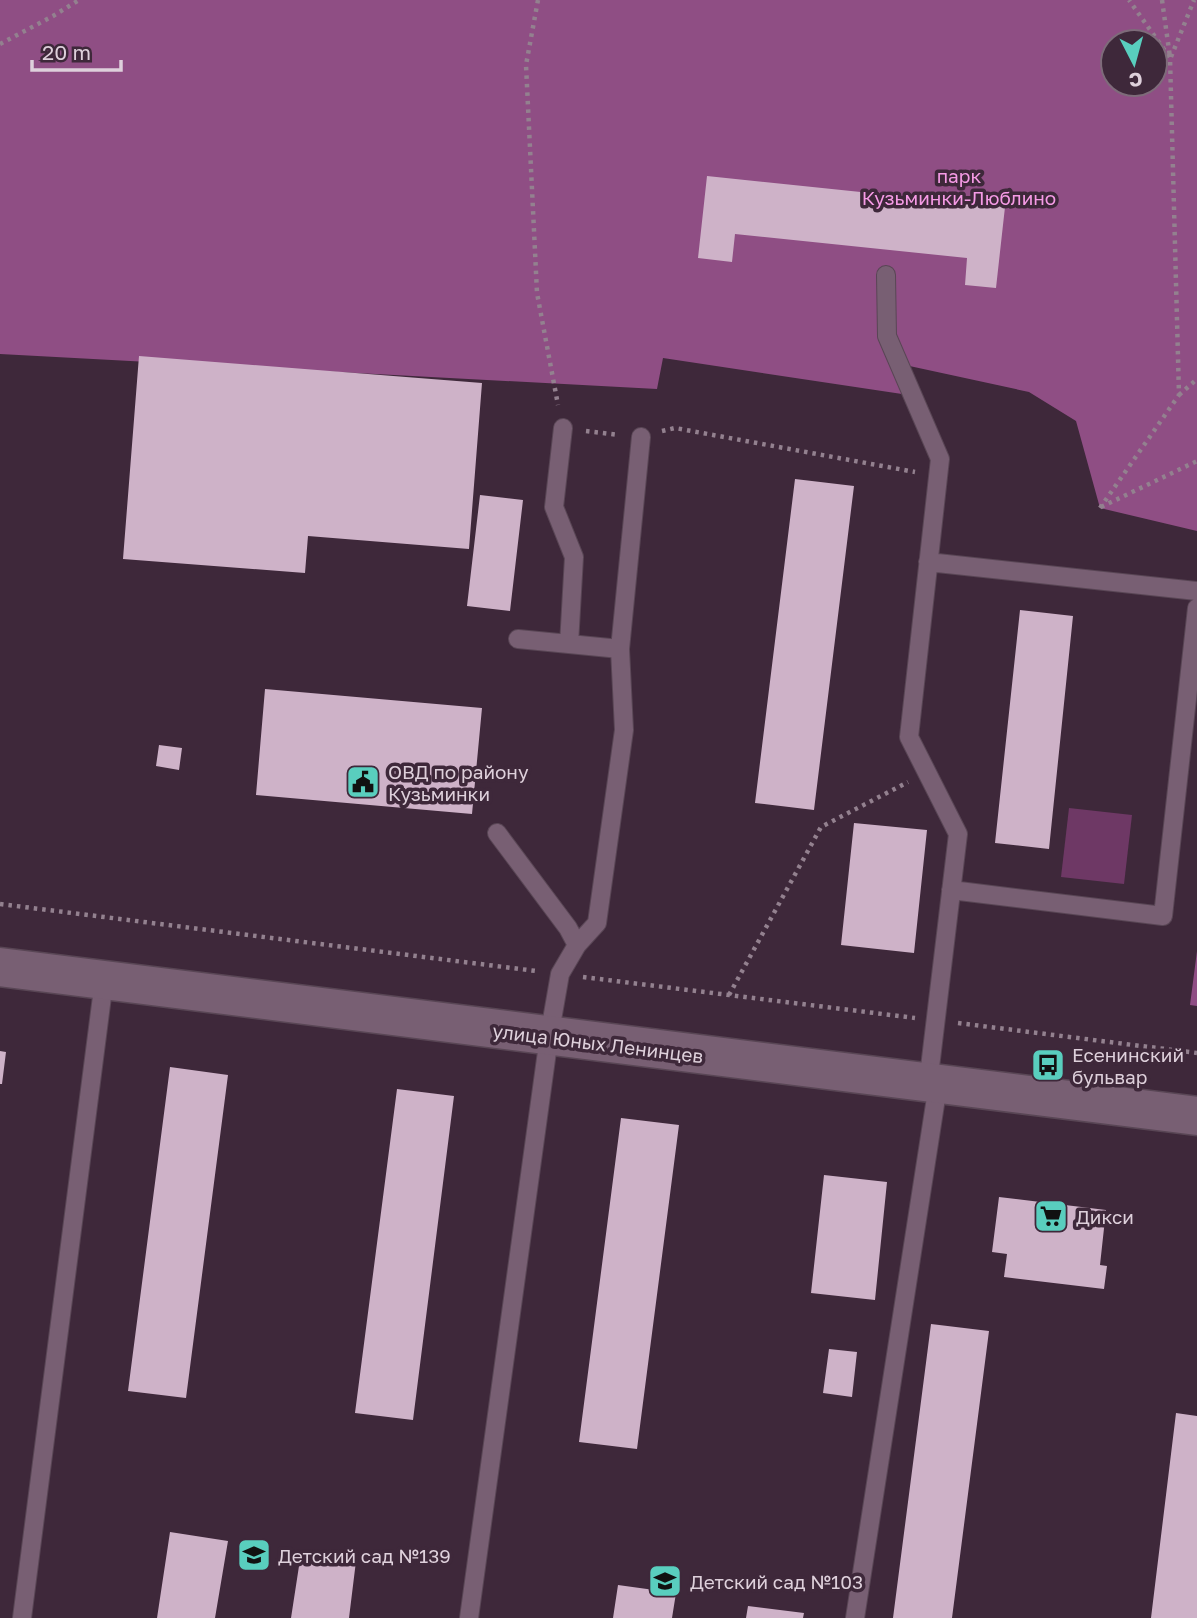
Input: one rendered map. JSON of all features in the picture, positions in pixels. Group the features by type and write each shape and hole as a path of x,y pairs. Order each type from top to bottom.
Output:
{"main road":[{"name":"улица Юных Ленинцев","path":"0,967 1197,1116"}],"lane":[{"path":"855,1618 933,1084 936,1021 958,834 909,737 940,459 887,336 886,275"},
{"path":"563,428 554,507 574,557 569,644"},
{"path":"469,1618 560,974 577,945 597,923 624,730 620,649 641,437"},
{"path":"929,562 1197,591"},
{"path":"951,890 1163,916 1197,608"},
{"path":"517,639 620,649"},
{"path":"496,833 568,928 577,945"},
{"path":"22,1618 104,981"}],"path":[{"path":"0,44 79,0"},
{"path":"538,0 526,65 537,293 563,428 641,437 675,428 938,477"},
{"path":"1129,0 1170,58"},
{"path":"1162,0 1170,58 1180,395"},
{"path":"1170,58 1194,0"},
{"path":"1197,379 1180,395 1100,508 1197,461"},
{"path":"729,995 821,827 926,772"},
{"path":"0,904 1197,1053"}],"shaded area":[{"path":"1069,808 1132,815 1124,884 1061,877"}],"green space":[{"name":"парк Кузьминки-Люблино","path":"0,0 1197,0 1197,531 1100,508 1076,421 1029,392 891,362 902,394 663,358 657,389 0,354"},
{"path":"1197,951 1197,1006 1190,1005"}],"building":[{"path":"707,176 1005,207 996,288 965,285 967,258 735,234 732,262 698,258"},
{"path":"139,356 482,383 469,549 308,536 305,573 123,559"},
{"path":"795,479 854,486 814,810 755,803"},
{"path":"480,495 523,500 510,611 467,606"},
{"path":"1020,610 1073,616 1049,849 995,843"},
{"path":"265,689 482,708 472,814 256,795"},
{"path":"159,745 182,748 179,770 156,766"},
{"path":"854,823 927,830 914,953 841,945"},
{"path":"0,1051 6,1052 2,1084 0,1084"},
{"path":"170,1067 228,1075 186,1398 128,1391"},
{"path":"397,1089 454,1096 413,1420 355,1413"},
{"path":"621,1118 679,1125 637,1449 579,1442"},
{"path":"824,1175 887,1182 875,1300 811,1293"},
{"path":"999,1197 1106,1210 1100,1265 1107,1266 1104,1289 1004,1277 1007,1254 992,1252"},
{"path":"931,1324 989,1331 952,1618 893,1618"},
{"path":"829,1349 857,1352 852,1397 823,1393"},
{"path":"1176,1413 1197,1416 1197,1618 1151,1618"},
{"path":"170,1532 228,1541 215,1618 157,1618"},
{"path":"301,1553 356,1561 349,1618 291,1618"},
{"path":"618,1585 676,1593 672,1618 613,1618"},
{"path":"748,1606 804,1613 803,1618 746,1618"}],"place":[{"name":"ОВД по району Кузьминки","path":"363,782"},
{"name":"Есенинский бульвар","path":"1048,1065"},
{"name":"Дикси","path":"1051,1216"},
{"name":"Детский сад №139","path":"254,1555"},
{"name":"Детский сад №103","path":"665,1581"}]}
